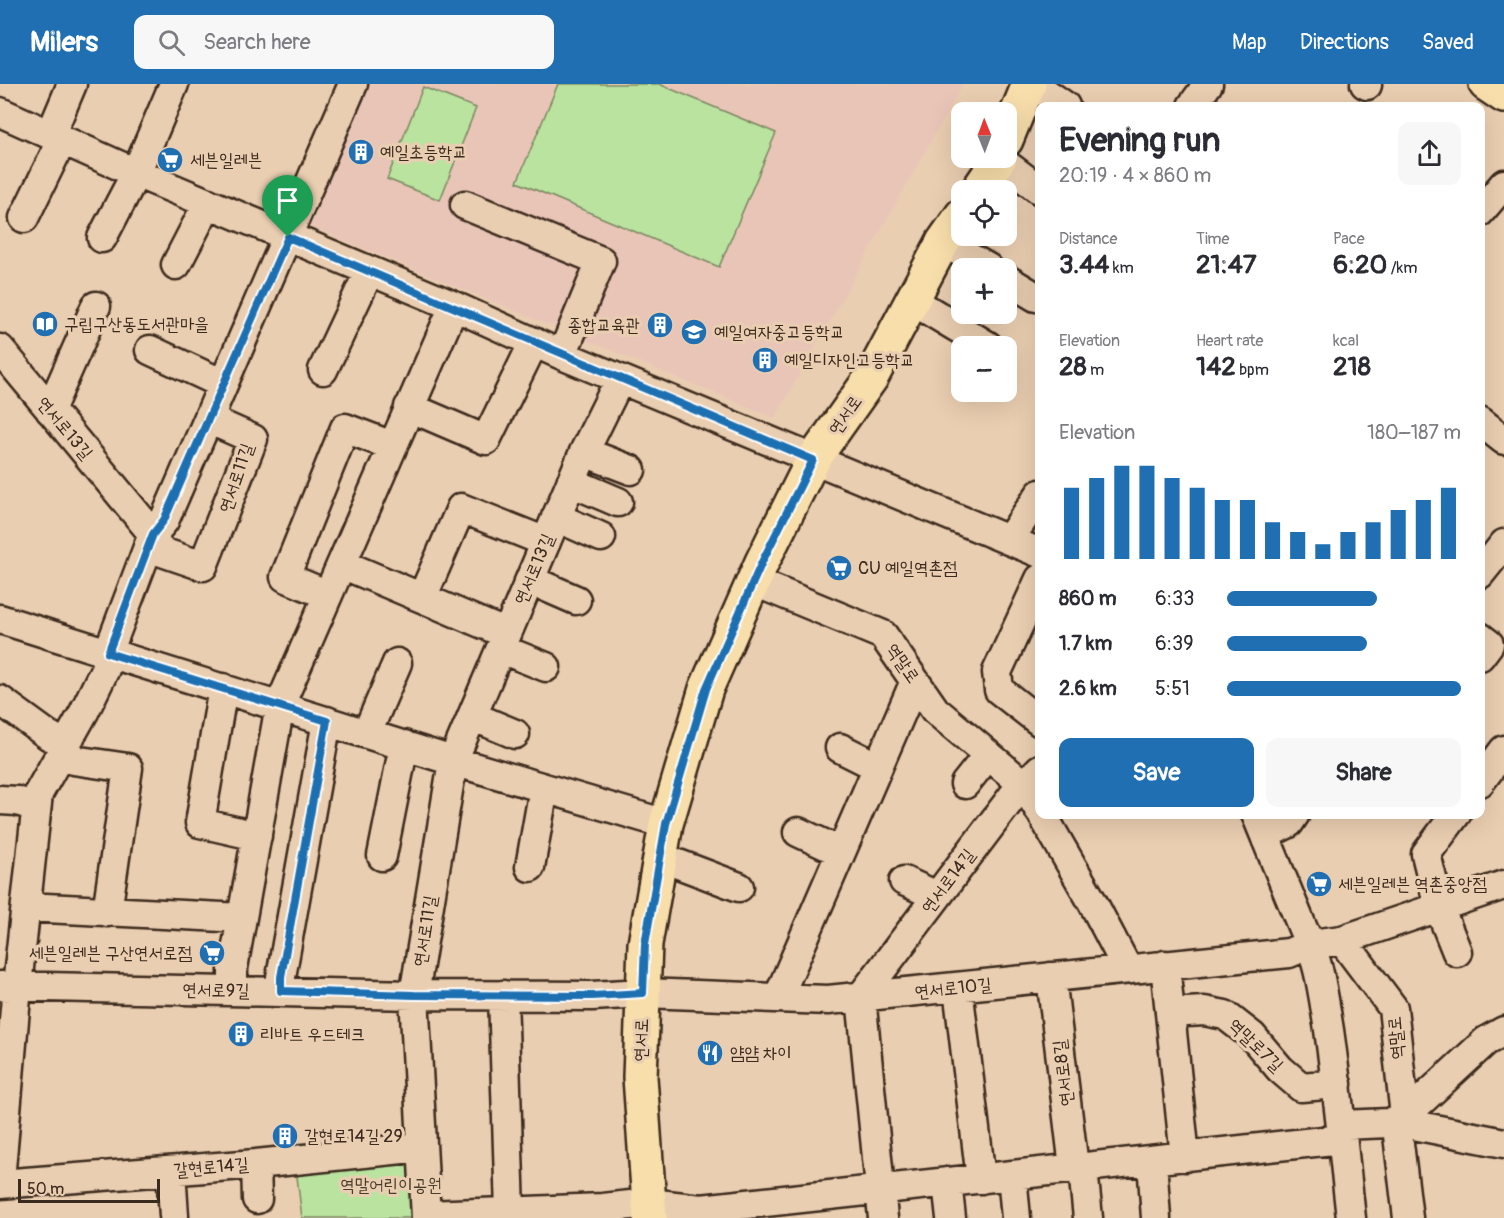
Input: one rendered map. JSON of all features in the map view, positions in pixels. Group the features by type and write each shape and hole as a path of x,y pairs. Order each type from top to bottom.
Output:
{"main road":[{"path":"1017,117 1031,84"},
{"path":"1486,84 1504,96"},
{"name":"연서로","path":"650,1211 640,1077 645,944 666,824 706,689 762,562 813,460 871,378 951,231"}],"street":[{"path":"24,218 57,137 72,84"},
{"path":"102,238 136,173 174,84"},
{"path":"9,986 26,907 38,794 105,669 108,653 153,534 164,520 353,84"},
{"path":"1031,84 1059,102"},
{"path":"1195,102 1208,84"},
{"path":"0,112 136,173 454,306 562,355 1035,552"},
{"path":"1017,167 1035,185"},
{"path":"1485,206 1504,184"},
{"path":"176,265 208,203"},
{"path":"465,205 601,261 562,355"},
{"path":"943,242 971,258"},
{"path":"323,370 369,272"},
{"path":"1017,286 1035,296"},
{"path":"913,301 971,336"},
{"path":"50,410 96,306"},
{"path":"233,991 233,968 280,705 454,306"},
{"path":"409,406 486,440 534,342"},
{"name":"연서로13길","path":"0,349 153,534 159,551 203,566"},
{"path":"150,350 223,384"},
{"name":"연서로13길","path":"453,761 584,452 620,379"},
{"name":"연서로11길","path":"203,566 253,439 208,419"},
{"path":"328,595 285,577 345,428 392,446"},
{"path":"584,452 631,470"},
{"path":"571,482 618,502"},
{"path":"1009,540 1035,501"},
{"path":"422,598 461,508 551,530 601,537"},
{"path":"1485,567 1504,544"},
{"path":"342,564 422,598 504,641 546,667"},
{"path":"530,580 576,600"},
{"name":"역말로","path":"755,582 883,635 935,710 988,755 1032,777"},
{"path":"1035,590 997,672 999,690 1035,718"},
{"path":"0,619 280,705 404,746 666,824"},
{"path":"367,734 397,663"},
{"path":"778,998 915,681"},
{"path":"223,688 200,823 257,836"},
{"path":"0,700 48,735 66,745 73,760 128,768 107,912"},
{"path":"472,716 515,734"},
{"path":"281,991 281,977 327,721"},
{"path":"382,855 404,746"},
{"path":"840,748 878,767"},
{"path":"1485,775 1504,750"},
{"path":"964,784 988,755"},
{"name":"연서로11길","path":"414,995 453,761"},
{"name":"연서로14길","path":"861,997 1013,796 1032,777"},
{"path":"530,867 544,788"},
{"path":"0,800 17,801 36,807"},
{"path":"1044,819 1127,968"},
{"path":"1291,819 1288,823 1261,825 1319,968 1337,1084 1351,1218"},
{"path":"1452,819 1426,854 1439,907 1457,952"},
{"path":"798,832 841,852"},
{"path":"660,857 739,887"},
{"path":"904,881 937,896"},
{"name":"연서로10길","path":"643,993 828,1000 1289,953 1311,944 1342,940 1504,885"},
{"path":"26,907 242,918"},
{"name":"역말로","path":"1342,940 1393,1008 1405,1116 1397,1127 1408,1218"},
{"path":"1165,965 1185,1157"},
{"name":"연서로8길","path":"1051,977 1073,1159 1084,1179 1088,1218"},
{"name":"연서로9길","path":"9,986 414,995 592,996 643,993"},
{"name":"갈현로14길","path":"9,986 0,1182 256,1164 422,1147"},
{"path":"958,988 981,1179"},
{"path":"414,995 426,1216 518,1214 603,1208 650,1211 701,1209 1152,1161 1341,1132 1389,1123 1405,1116 1486,1041 1504,1031"},
{"path":"503,995 518,1214"},
{"path":"861,997 883,1218"},
{"name":"역말로7길","path":"1170,1013 1204,1011 1225,1015 1252,1036 1280,1069 1301,1087 1337,1084"},
{"path":"1405,1116 1413,1125 1504,1143"},
{"path":"1152,1161 1156,1218"},
{"path":"256,1164 257,1199"},
{"path":"171,1171 174,1216"},
{"path":"1012,1175 1016,1218"},
{"path":"947,1182 951,1218"}],"shaded area":[{"name":"예일여자중고등학교","path":"364,84 963,84 775,418 304,224"}],"green space":[{"path":"558,84 659,84 776,133 719,267 517,182"},
{"path":"423,87 476,108 440,200 387,179"},
{"name":"역말어린이공원","path":"422,1151 426,1218 302,1218 295,1160"}],"place":[{"name":"예일초등학교","path":"361,152"},
{"name":"세븐일레븐","path":"170,160"},
{"name":"구립구산동도서관마을","path":"45,324"},
{"name":"종합교육관","path":"660,325"},
{"name":"예일여자중고등학교","path":"694,332"},
{"name":"예일디자인고등학교","path":"765,360"},
{"name":"CU 예일역촌점","path":"839,568"},
{"name":"세븐일레븐 역촌중앙점","path":"1319,884"},
{"name":"세븐일레븐 구산연서로점","path":"212,953"},
{"name":"리바트 우드테크","path":"241,1034"},
{"name":"얌얌 차이","path":"710,1053"},
{"name":"갈현로14길 29","path":"285,1136"}],"route":[{"path":"288,237 813,460 762,562 706,689 666,824 645,944 643,993 592,996 414,995 281,991 281,977 327,721 108,653 153,534 164,520 288,237"}]}
